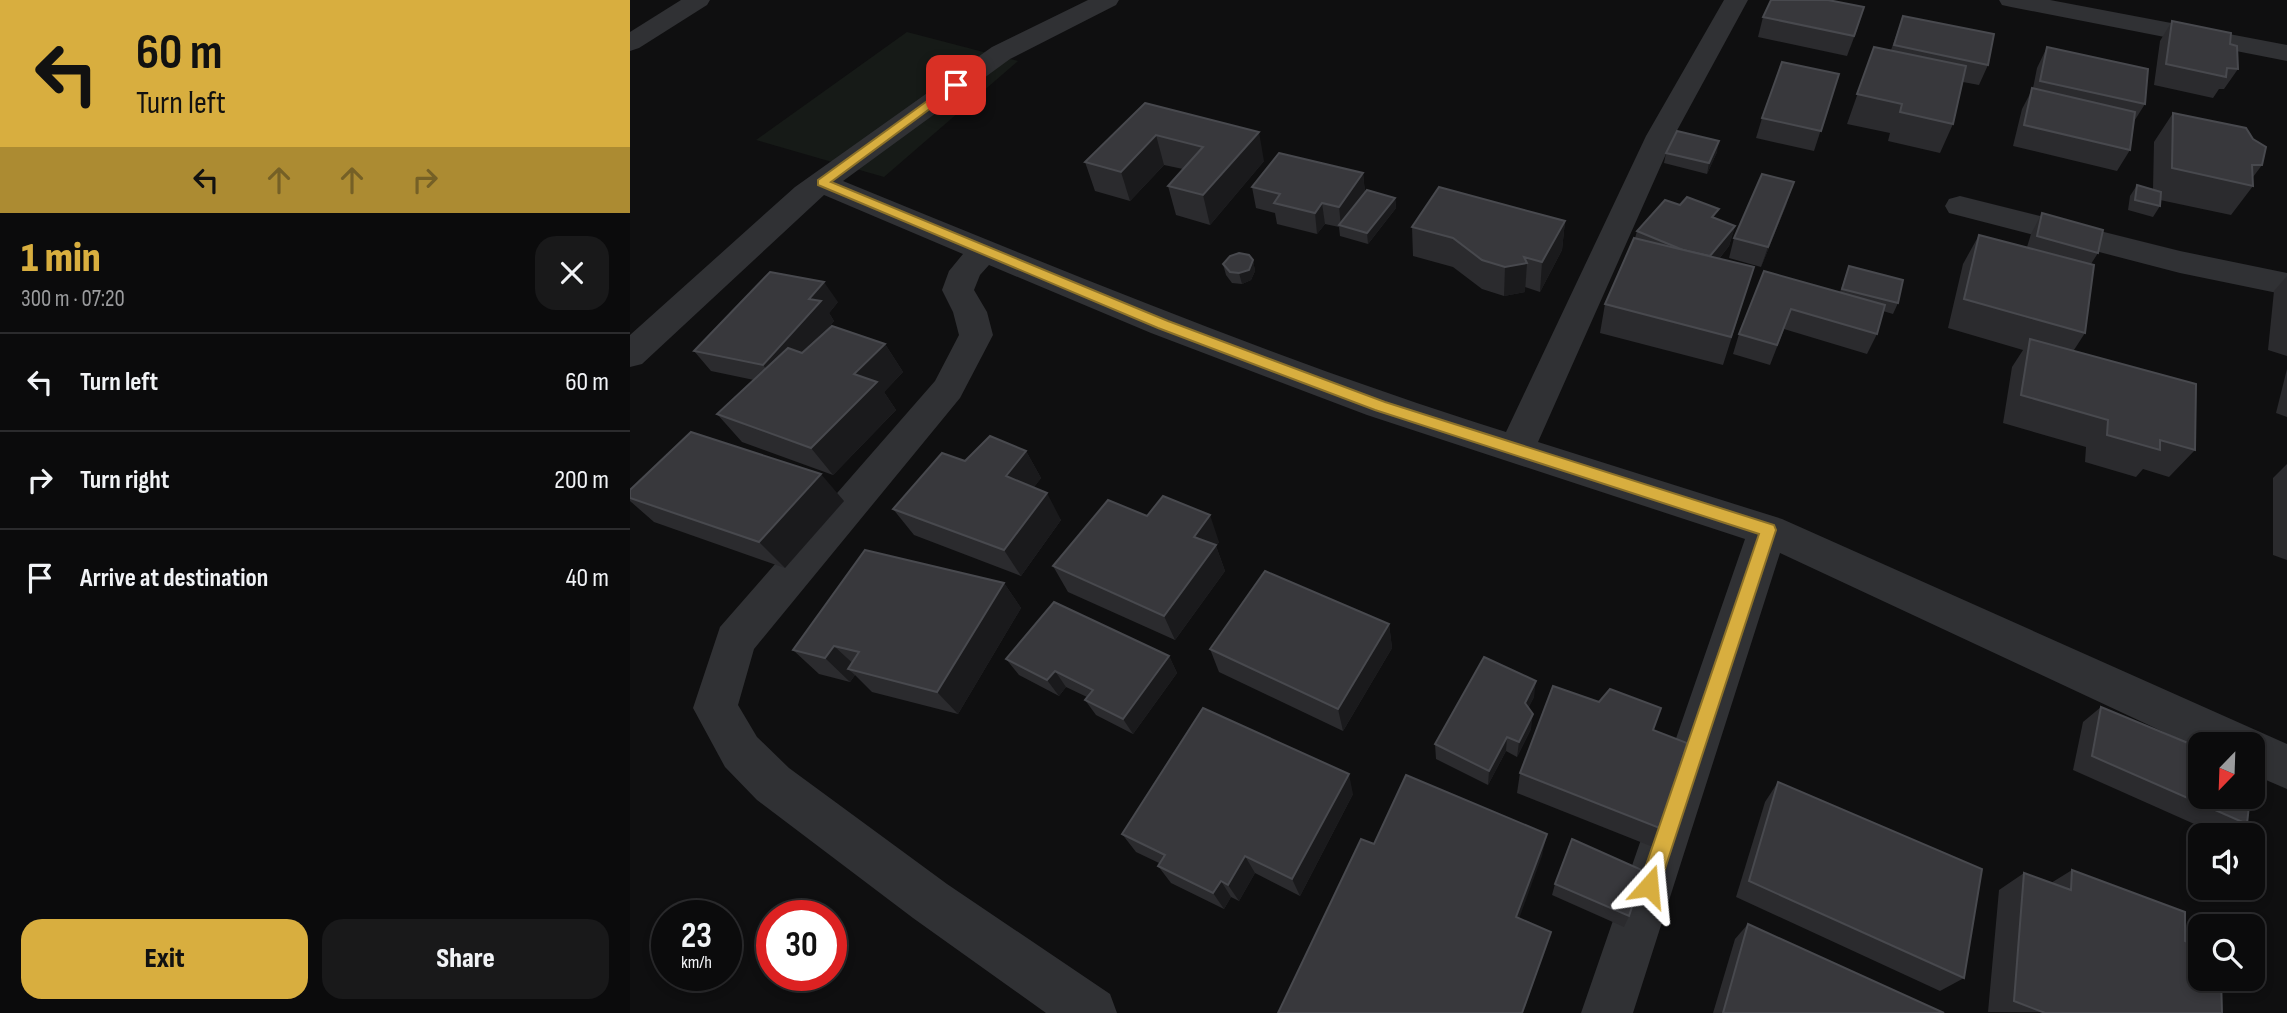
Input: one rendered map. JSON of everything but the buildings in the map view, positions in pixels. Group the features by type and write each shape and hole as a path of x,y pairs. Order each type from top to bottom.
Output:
{"street":[{"path":"630,43 698,0"},
{"path":"630,355 806,194 1001,53 1107,0"},
{"path":"1516,449 1660,136 1736,0"},
{"path":"2011,0 2287,53"},
{"path":"822,183 986,249 1163,325 1380,406 1768,530 2211,732"},
{"path":"1960,206 2180,262 2287,284"},
{"path":"986,249 965,271 957,290 970,312 976,335 948,389 864,491 734,640 715,708 741,752 773,784 930,901 1091,1013"},
{"path":"1607,1013 1768,530"},
{"path":"2265,757 2287,766"}],"shaded area":[{"path":"907,32 1018,61 884,177 756,140"}],"route":[{"path":"956,85 822,183 986,249 1163,325 1380,406 1768,530 1649,886"}]}
